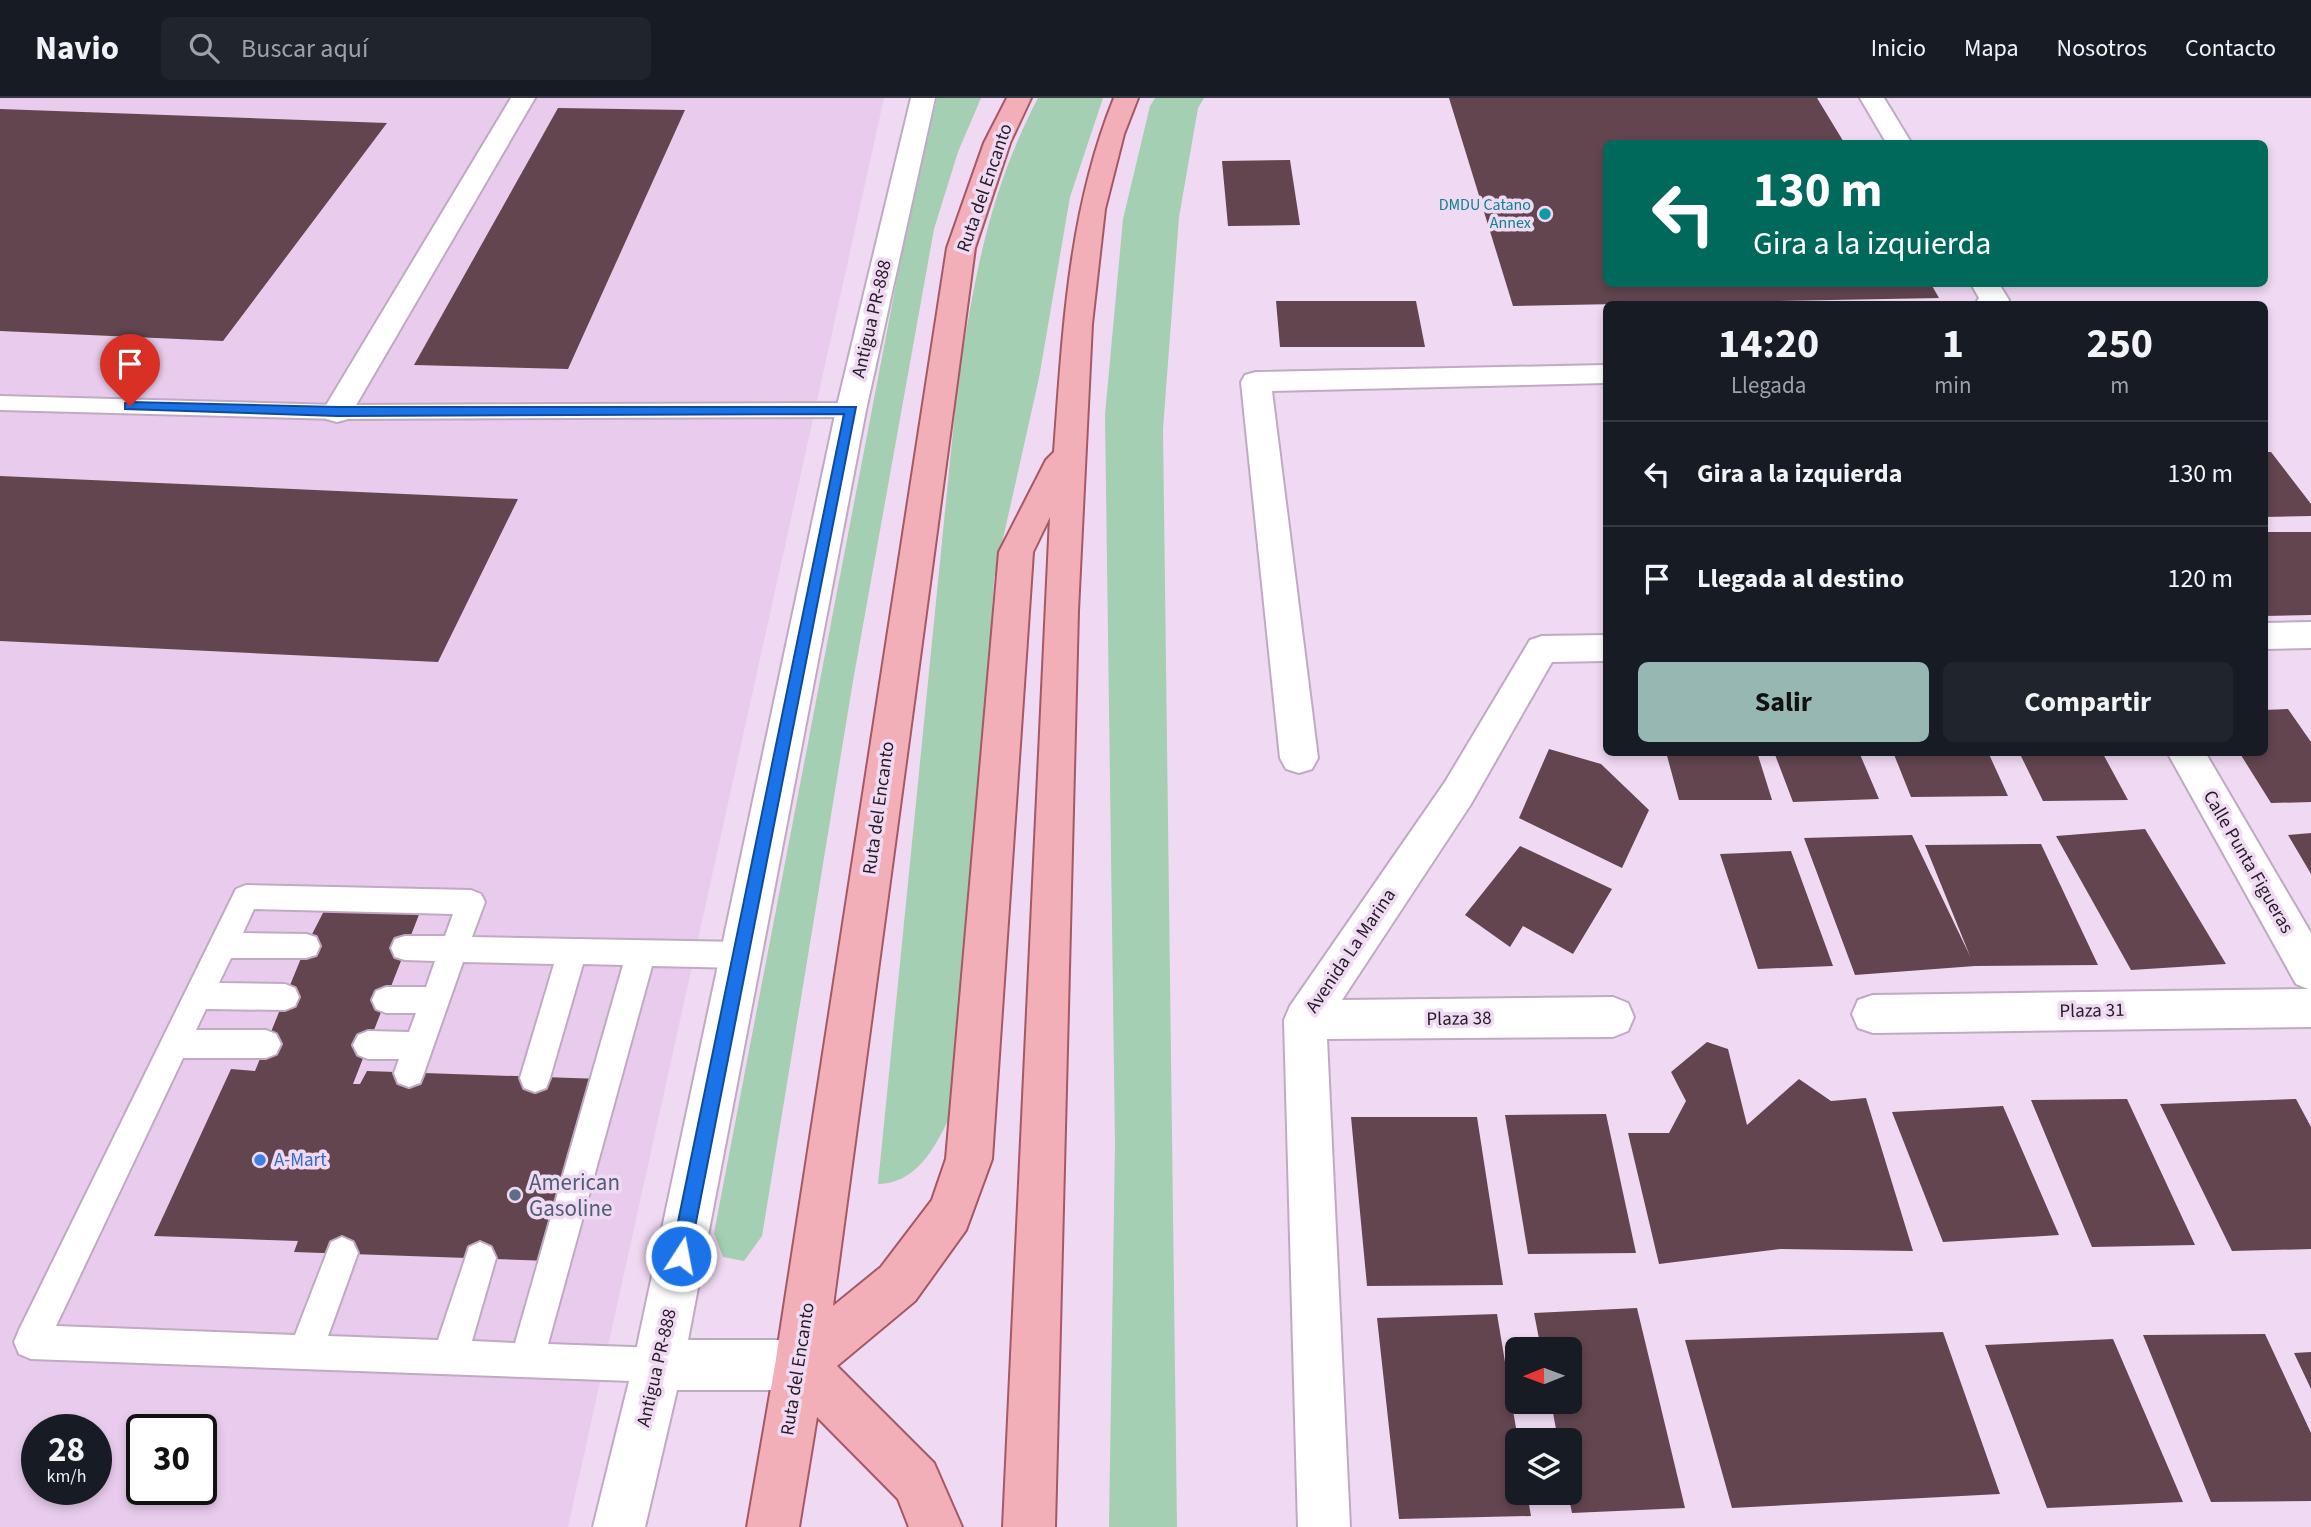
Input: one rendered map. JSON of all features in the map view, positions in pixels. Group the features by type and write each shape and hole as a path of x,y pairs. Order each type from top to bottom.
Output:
{"main road":[{"name":"Ruta del Encanto","path":"774,1527 800,1365 961,248 997,143 1018,98"},
{"path":"1028,1527 1040,1311 1051,863 1077,330 1088,219 1107,141 1126,98"},
{"path":"936,1527 916,1480 800,1365 898,1284 950,1214 968,1159 1016,552 1070,444"}],"street":[{"path":"337,412 523,98"},
{"name":"Antigua PR-888","path":"619,1527 658,1365 851,410 923,98"},
{"path":"1872,98 1898,140"},
{"path":"1299,758 1256,382 1603,374"},
{"path":"2268,636 2311,635"},
{"name":"Avenida La Marina","path":"1324,1527 1305,1020 1458,793 1542,649 1603,648"},
{"name":"Calle Punta Figueras","path":"2187,756 2311,971"},
{"name":"Plaza 31","path":"1873,1014 2311,1008"},
{"name":"Plaza 38","path":"1305,1020 1613,1017"},
{"path":"658,1365 800,1365"}],"lane":[{"path":"0,403 337,412 851,410"},
{"path":"368,1045 414,1060 471,902 246,897 31,1342 658,1365"},
{"path":"222,945 306,946"},
{"path":"405,948 742,955"},
{"path":"535,1077 572,952"},
{"path":"527,1359 641,953"},
{"path":"197,996 285,997"},
{"path":"386,1000 436,1000"},
{"path":"174,1044 266,1044"},
{"path":"305,1352 342,1253"},
{"path":"450,1357 480,1258"}],"shaded area":[{"path":"0,98 884,98 568,1527 0,1527"}],"green space":[{"path":"937,98 981,98 958,152 934,229 853,681 762,1236 744,1261 723,1257 714,1233 906,232"},
{"path":"1038,98 1103,98 1070,197 1039,378 994,579 962,1092 939,1138 920,1164 909,1175 878,1184 958,381 978,271 995,202 1021,133"},
{"path":"1155,98 1204,98 1198,108 1179,217 1163,429 1177,1527 1109,1527 1115,1144 1105,415 1123,219 1150,106"}],"building":[{"name":"DMDU Catano Annex","path":"1449,98 1817,98 1843,140 1603,140 1603,287 1933,287 1939,298 1603,301 1603,304 1513,306"},
{"path":"558,108 685,110 568,369 414,365"},
{"path":"0,109 387,123 223,341 0,331"},
{"path":"1290,160 1300,225 1228,226 1222,161"},
{"path":"1276,301 1416,301 1425,347 1280,347"},
{"path":"2268,452 2271,452 2311,504 2311,516 2268,517"},
{"path":"0,476 518,499 438,662 0,641"},
{"path":"2268,532 2311,532 2311,615 2268,616"},
{"path":"2288,709 2311,742 2311,802 2271,803 2242,756 2268,756 2268,710"},
{"path":"1549,749 1601,764 1649,810 1622,868 1519,818"},
{"path":"1667,756 1758,756 1772,800 1679,800"},
{"path":"1776,756 1861,756 1879,799 1793,802"},
{"path":"1895,756 1990,756 2008,796 1911,797"},
{"path":"2021,756 2104,756 2128,800 2043,801"},
{"path":"2145,829 2226,964 2131,970 2056,836"},
{"path":"2311,833 2311,874 2288,835"},
{"path":"1912,835 1970,956 1925,845 2041,844 2098,965 1975,966 1855,975 1804,838"},
{"path":"1520,846 1612,889 1573,954 1523,926 1510,947 1465,915"},
{"path":"1791,851 1833,966 1758,969 1720,854"},
{"path":"327,905 422,907 353,1084 360,1084 367,1071 601,1079 549,1261 294,1252 298,1241 154,1236 231,1069 255,1071 306,946"},
{"path":"1707,1042 1728,1049 1747,1125 1799,1079 1831,1101 1866,1098 1913,1251 1781,1249 1659,1264 1628,1133 1669,1133 1686,1101 1671,1072"},
{"path":"2127,1099 2195,1245 2092,1247 2031,1100"},
{"path":"2296,1099 2311,1127 2311,1249 2232,1251 2160,1104"},
{"path":"2003,1106 2059,1235 1943,1242 1892,1112"},
{"path":"1606,1114 1636,1253 1528,1254 1505,1115"},
{"path":"1351,1117 1477,1117 1503,1285 1367,1286"},
{"path":"1637,1308 1685,1508 1572,1513 1570,1505 1582,1505 1582,1428 1556,1428 1553,1414 1582,1414 1582,1337 1539,1337 1534,1313"},
{"path":"1497,1314 1505,1362 1505,1414 1514,1414 1516,1428 1505,1428 1505,1505 1529,1505 1531,1516 1399,1519 1377,1318"},
{"path":"1943,1332 2000,1494 1732,1508 1685,1340"},
{"path":"2265,1334 2311,1433 2311,1501 2211,1502 2143,1335"},
{"path":"2113,1339 2183,1502 2047,1508 1985,1345"},
{"path":"2311,1352 2311,1389 2294,1353"}],"place":[{"name":"DMDU Catano Annex","path":"1545,214"},
{"name":"A-Mart","path":"260,1160"},
{"name":"American Gasoline","path":"515,1195"}],"route":[{"path":"130,406 337,412 851,410 681,1256"}]}
